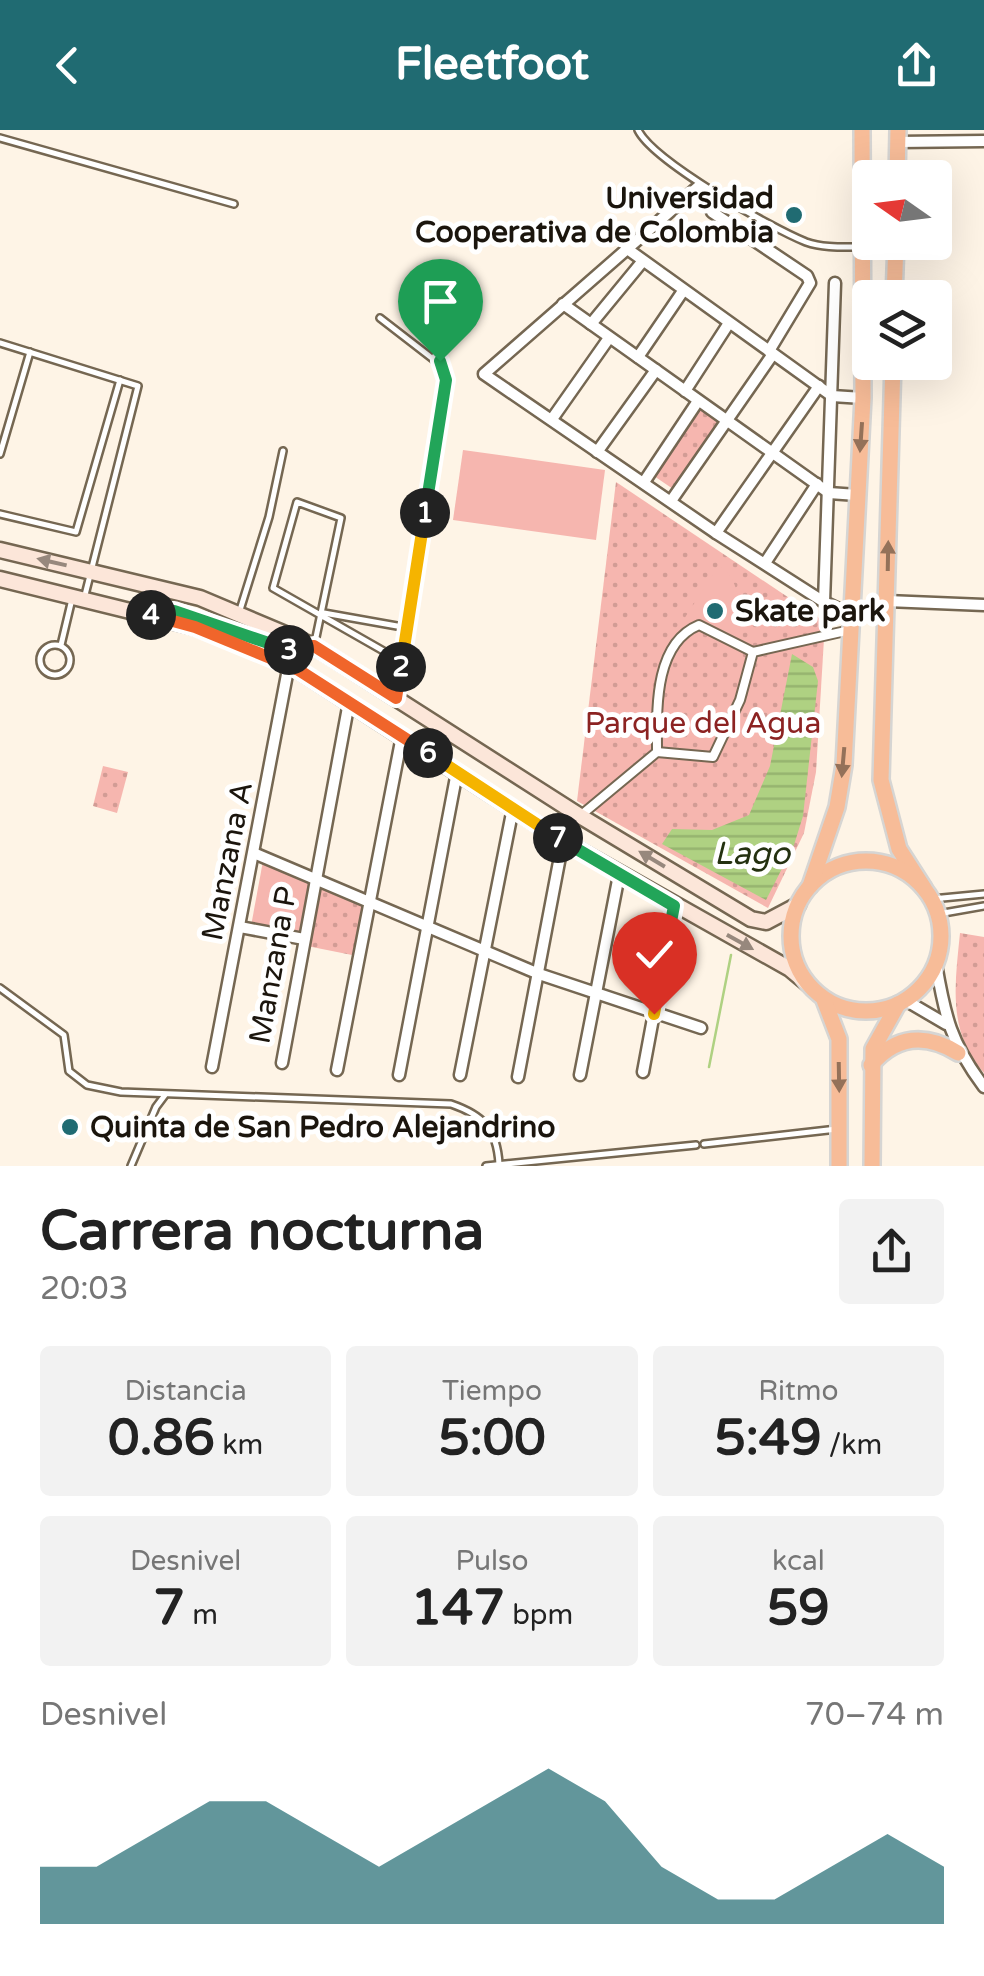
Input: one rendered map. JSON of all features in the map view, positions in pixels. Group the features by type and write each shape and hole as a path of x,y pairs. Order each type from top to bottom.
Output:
{"highway":[{"path":"862,130 862,160"},
{"path":"839,1166 839,1039 828,1005 813,989 792,946 798,905 810,886 837,806 844,765 864,398 863,260"},
{"path":"872,1166 871,1065 878,1034 936,964 940,948 931,900 898,849 881,780 893,380"},
{"path":"810,886 836,866 868,860 899,868 931,900"},
{"path":"813,989 856,1010 902,1002"},
{"path":"871,1065 882,1052 912,1039 929,1040 958,1053"}],"main road":[{"path":"0,550 239,613 314,646 580,816 752,919 766,922 798,905"},
{"path":"0,579 195,627 288,664 563,841 790,969 813,989"},
{"path":"146,614 174,611 194,616 290,650 314,646"}],"street":[{"path":"898,136 984,141"},
{"path":"698,187 484,374 850,622"},
{"path":"671,500 727,423 810,283 807,276 712,212"},
{"path":"626,248 832,396 864,398"},
{"path":"591,324 642,262"},
{"path":"824,602 835,283"},
{"path":"638,357 684,291"},
{"path":"564,304 829,493 858,495"},
{"path":"685,391 729,323"},
{"path":"552,419 609,338"},
{"path":"597,452 656,370"},
{"path":"716,532 819,386"},
{"path":"644,482 698,402"},
{"path":"765,563 817,484"},
{"path":"888,601 984,605"},
{"path":"657,752 658,677 689,629 699,625 754,652 850,622"},
{"path":"580,816 657,752 713,757 740,700 754,652"},
{"name":"Manzana A","path":"212,1068 256,854 288,664"},
{"name":"Manzana P","path":"282,1064 349,702"},
{"path":"338,1070 402,736"},
{"path":"399,1075 457,772"},
{"path":"460,1075 513,808"},
{"path":"518,1077 563,841"},
{"path":"256,854 314,875 539,974 701,1028"},
{"path":"580,1076 618,874"},
{"path":"643,1072 674,906"},
{"path":"240,927 304,939"},
{"path":"936,964 946,1024 958,1053 984,1087"},
{"path":"902,1002 946,1024"}],"lane":[{"path":"638,130 669,163 793,236 819,246 852,246"},
{"path":"0,138 234,204"},
{"path":"380,318 446,368 396,698"},
{"path":"0,343 138,386 138,399 91,571 61,645"},
{"path":"0,454 30,352"},
{"path":"0,514 76,532 120,379"},
{"path":"239,613 269,517 283,451"},
{"path":"314,646 322,612 341,518 297,502 273,588 281,596 322,612 397,626"},
{"path":"322,612 387,654"},
{"path":"61,645 69,652 70,663 64,672 52,676 40,663 42,652 61,645"},
{"path":"931,900 984,894"},
{"path":"931,900 984,906"},
{"path":"0,988 64,1035 69,1071 87,1085 165,1095 451,1104 484,1118 498,1145 500,1164"},
{"path":"131,1166 156,1106 165,1095"},
{"path":"486,1166 840,1128"}],"green space":[{"path":"697,408 720,423 676,491 654,476"},
{"path":"463,450 605,470 596,540 453,520"},
{"name":"Parque del Agua","path":"616,482 825,622 816,772 804,833 768,908 577,801"},
{"name":"Skate park","path":"719,565 736,589 740,642 690,626 684,619"},
{"path":"103,766 128,772 117,813 93,806"},
{"path":"263,861 310,877 299,936 251,926"},
{"path":"319,883 368,908 357,956 307,946"},
{"path":"960,933 984,937 984,1073 964,1041 956,1007"}],"water":[{"name":"Lago","path":"792,654 813,667 818,681 803,816 794,845 766,900 662,844 672,829 712,830 749,815 770,766"}],"waterway":[{"path":"709,1067 731,955"}],"place":[{"name":"Universidad Cooperativa de Colombia","path":"794,215"},
{"name":"Skate park","path":"715,611"},
{"name":"Quinta de San Pedro Alejandrino","path":"70,1127"}],"route":[{"path":"440,361 446,368 446,380 396,698 314,646 302,652 290,650 174,611 146,614 195,627 306,673 563,841 674,906 654,1014"}]}
